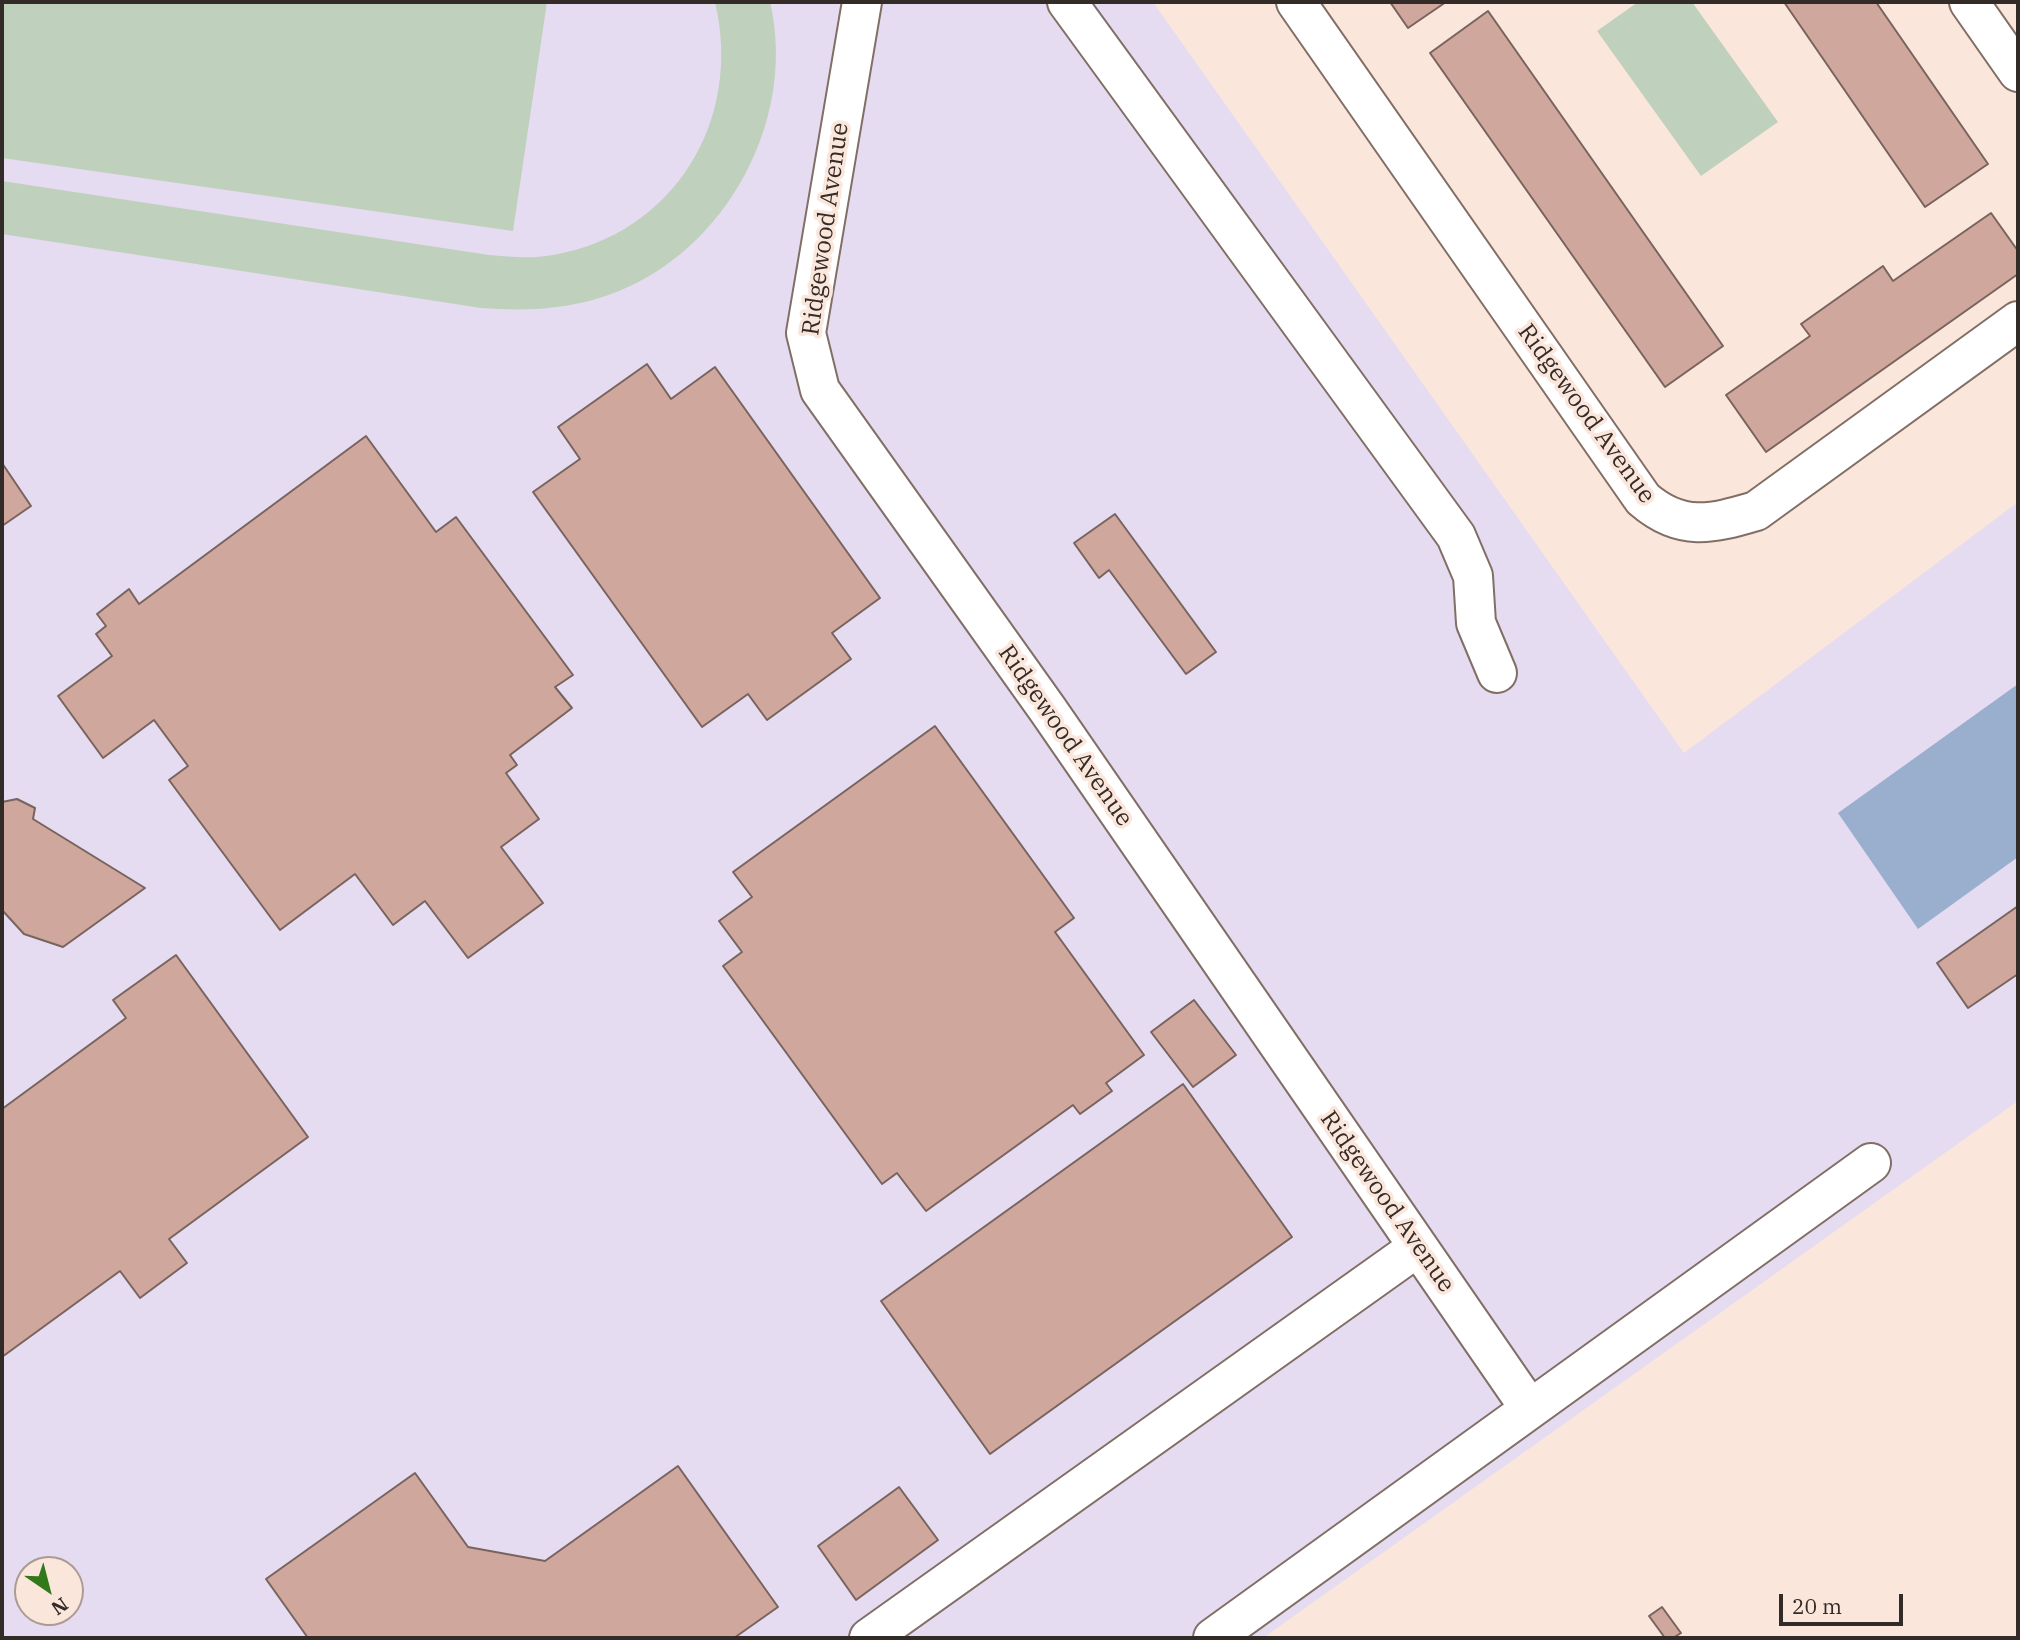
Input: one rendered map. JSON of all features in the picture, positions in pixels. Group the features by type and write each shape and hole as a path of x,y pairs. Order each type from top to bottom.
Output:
{"street":[{"name":"Ridgewood Avenue","path":"862,2 806,333 820,390 1055,721 1530,1409"},
{"path":"1067,2 1456,536 1473,576 1476,624 1497,673"},
{"name":"Ridgewood Avenue","path":"1296,2 1643,499 1658,512 1696,524 1722,521 1756,511 2018,321"},
{"path":"1969,2 2018,72"},
{"path":"1213,1638 1871,1163"},
{"path":"869,1638 1418,1247"}],"shaded area":[{"path":"2,2 1153,2 1684,753 2018,502 2018,1101 1263,1638 2,1638"}],"green space":[{"path":"2,2 547,2 513,231 2,158"},
{"path":"715,2 770,2 776,49 772,95 760,141 740,184 713,222 679,255 640,281 596,299 539,309 481,308 2,234 2,181 489,255 545,256 596,243 634,223 665,197 690,164 708,128 719,88 721,46"},
{"path":"1638,2 1692,2 1778,122 1701,176 1597,31"}],"water":[{"path":"2018,684 2018,857 1918,929 1838,813"}],"building":[{"path":"1390,2 1446,2 1408,28"},
{"path":"1784,2 1876,2 1988,164 1925,207"},
{"path":"1488,11 1723,346 1665,387 1430,53"},
{"path":"1991,213 2018,251 2018,274 1766,452 1726,395 1810,336 1801,324 1883,266 1893,281"},
{"path":"647,364 671,399 715,367 880,598 832,633 851,659 767,720 748,694 702,727 533,492 580,459 558,427"},
{"path":"366,436 436,532 456,517 573,675 555,687 572,708 510,755 517,765 506,773 539,819 501,847 543,903 468,958 425,901 393,925 355,874 280,930 169,780 188,766 154,720 103,758 58,696 112,656 96,634 106,626 97,614 129,589 139,604"},
{"path":"2,463 31,506 2,526"},
{"path":"1115,514 1216,652 1186,674 1109,570 1099,578 1074,543"},
{"path":"935,726 1074,918 1055,932 1144,1055 1106,1083 1112,1091 1080,1114 1073,1105 926,1211 897,1173 882,1184 723,966 742,952 719,921 752,897 733,872"},
{"path":"17,799 35,808 33,819 145,888 63,947 24,934 2,910 2,802"},
{"path":"2018,906 2018,974 1968,1008 1937,963"},
{"path":"176,955 308,1137 169,1239 187,1263 140,1298 120,1271 2,1357 2,1109 126,1018 113,1000"},
{"path":"1194,1000 1236,1055 1193,1087 1151,1032"},
{"path":"1183,1084 1292,1237 990,1454 881,1301"},
{"path":"678,1466 778,1607 734,1638 308,1638 266,1579 415,1473 468,1547 545,1561"},
{"path":"899,1487 938,1540 856,1600 818,1546"},
{"path":"1662,1607 1681,1633 1673,1638 1665,1638 1649,1616"}]}
